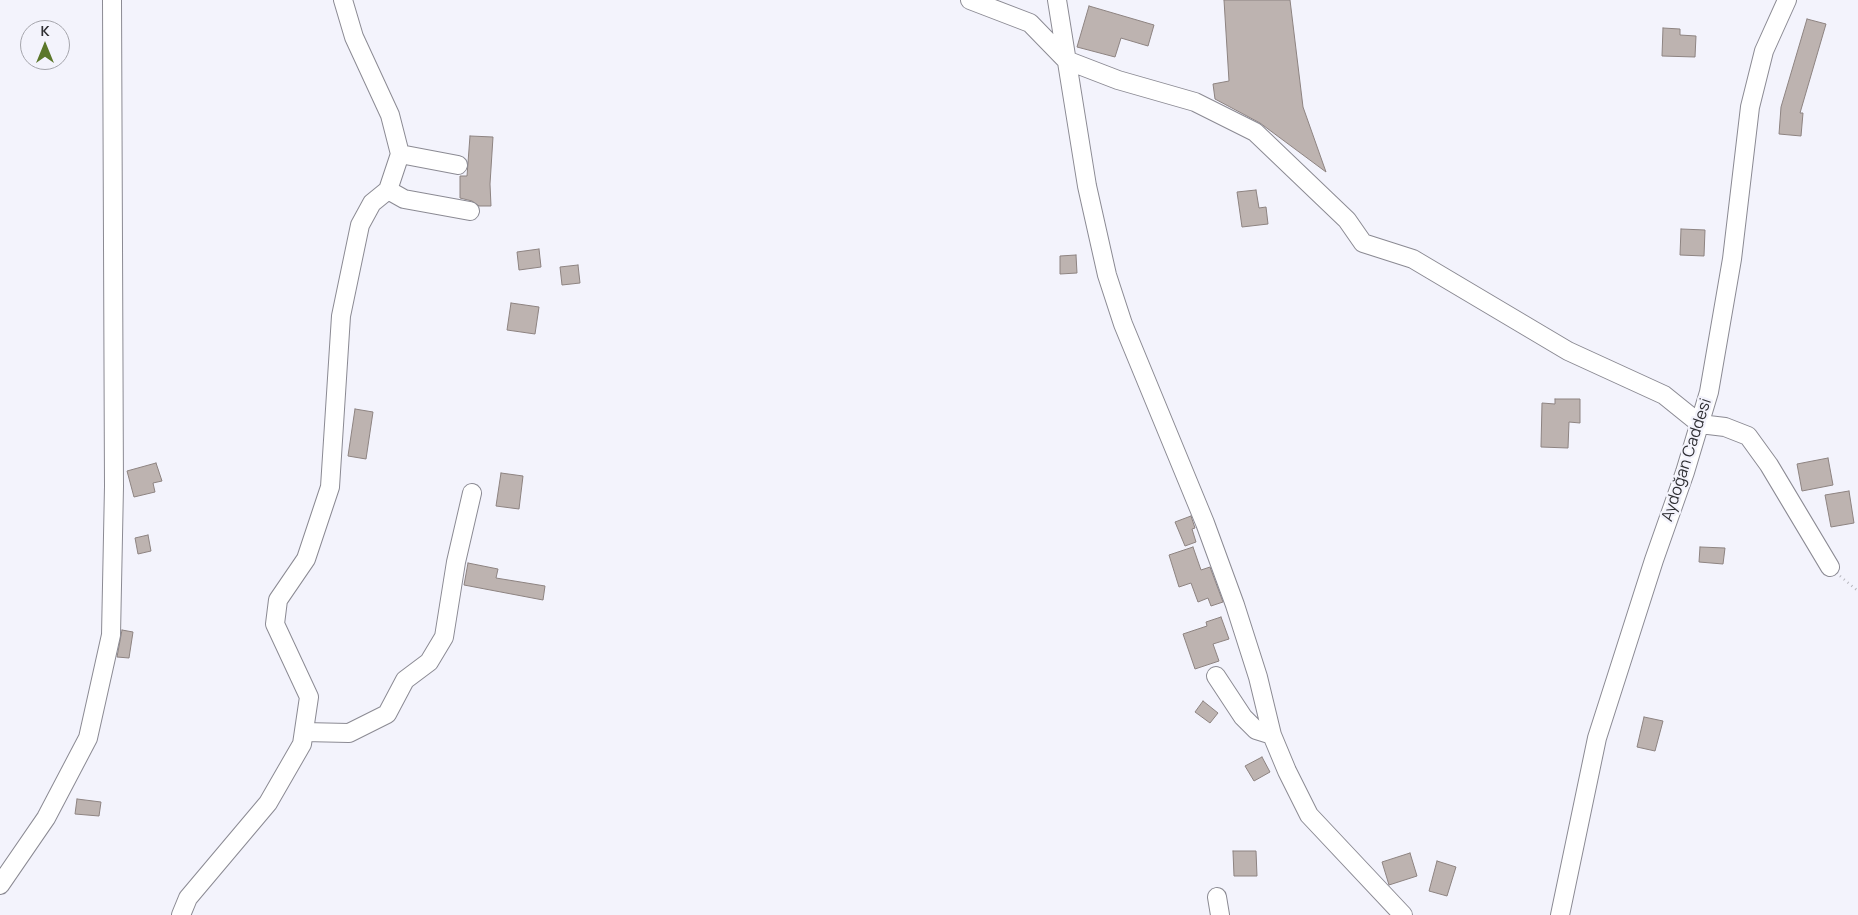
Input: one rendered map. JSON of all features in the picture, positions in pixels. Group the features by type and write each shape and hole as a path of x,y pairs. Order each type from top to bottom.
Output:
{"street":[{"path":"0,885 46,818 88,738 111,635 114,486 112,0"},
{"path":"181,915 188,898 268,804 302,744 309,697 275,624 278,600 306,558 330,486 341,316 360,225 372,203 388,190 400,154 390,115 354,37 343,0"},
{"path":"970,0 1030,23 1066,60 1118,80 1195,102 1255,132 1347,220 1363,243 1413,259 1568,351 1664,395 1700,424 1726,427 1748,436 1769,465 1830,567"},
{"path":"1057,0 1087,186 1107,275 1123,324 1202,514 1235,605 1258,677 1272,735 1309,815 1403,915"},
{"name":"Aydoğan Caddesi","path":"1560,915 1597,738 1654,560 1686,472 1709,392 1732,260 1750,107 1764,51 1787,0"},
{"path":"400,154 458,165"},
{"path":"388,190 404,199 470,211"},
{"path":"304,732 349,733 387,714 405,680 429,662 444,637 456,562 472,493"},
{"path":"1216,676 1243,717 1256,730 1272,735"},
{"path":"1217,897 1220,915"}],"path":[{"path":"1830,567 1858,591"}],"building":[{"path":"1224,0 1290,0 1303,107 1326,172 1260,123 1215,99 1213,84 1229,81"},
{"path":"1089,6 1154,25 1148,46 1121,38 1115,57 1077,47"},
{"path":"1807,19 1826,24 1800,113 1803,113 1801,136 1779,134 1781,107"},
{"path":"1663,28 1680,29 1680,35 1696,36 1695,57 1662,56"},
{"path":"470,136 493,137 490,184 491,206 479,206 472,201 460,198 460,176 467,176"},
{"path":"1256,190 1259,208 1266,207 1268,224 1242,227 1237,192"},
{"path":"1681,229 1705,230 1704,256 1680,255"},
{"path":"539,249 541,267 519,270 517,252"},
{"path":"1076,255 1077,273 1060,274 1060,256"},
{"path":"578,265 580,283 562,285 560,267"},
{"path":"511,303 539,307 535,334 507,330"},
{"path":"1555,399 1580,399 1580,423 1569,422 1568,448 1541,447 1542,403 1555,404"},
{"path":"355,409 373,412 366,459 348,456"},
{"path":"1828,458 1833,485 1802,491 1797,464"},
{"path":"156,463 162,481 153,483 155,492 134,497 127,471"},
{"path":"501,473 523,476 519,509 496,506"},
{"path":"1849,491 1854,523 1831,527 1825,495"},
{"path":"1191,516 1195,528 1192,529 1196,542 1185,546 1175,522"},
{"path":"148,535 151,551 138,554 135,538"},
{"path":"1193,547 1201,570 1210,567 1223,602 1211,606 1208,598 1198,602 1191,583 1179,587 1169,555"},
{"path":"1700,547 1725,548 1723,564 1699,562"},
{"path":"468,563 498,569 496,578 545,586 543,600 464,585"},
{"path":"1221,617 1229,639 1213,644 1219,661 1195,669 1183,634 1207,626 1206,622"},
{"path":"122,630 133,632 129,658 117,657"},
{"path":"1203,701 1218,713 1210,723 1195,712"},
{"path":"1644,717 1663,721 1655,751 1637,747"},
{"path":"1262,757 1270,772 1254,781 1245,766"},
{"path":"77,799 101,802 99,816 75,814"},
{"path":"1233,851 1256,851 1257,876 1234,876"},
{"path":"1410,853 1417,876 1389,885 1382,862"},
{"path":"1437,861 1456,867 1447,896 1429,891"}]}
